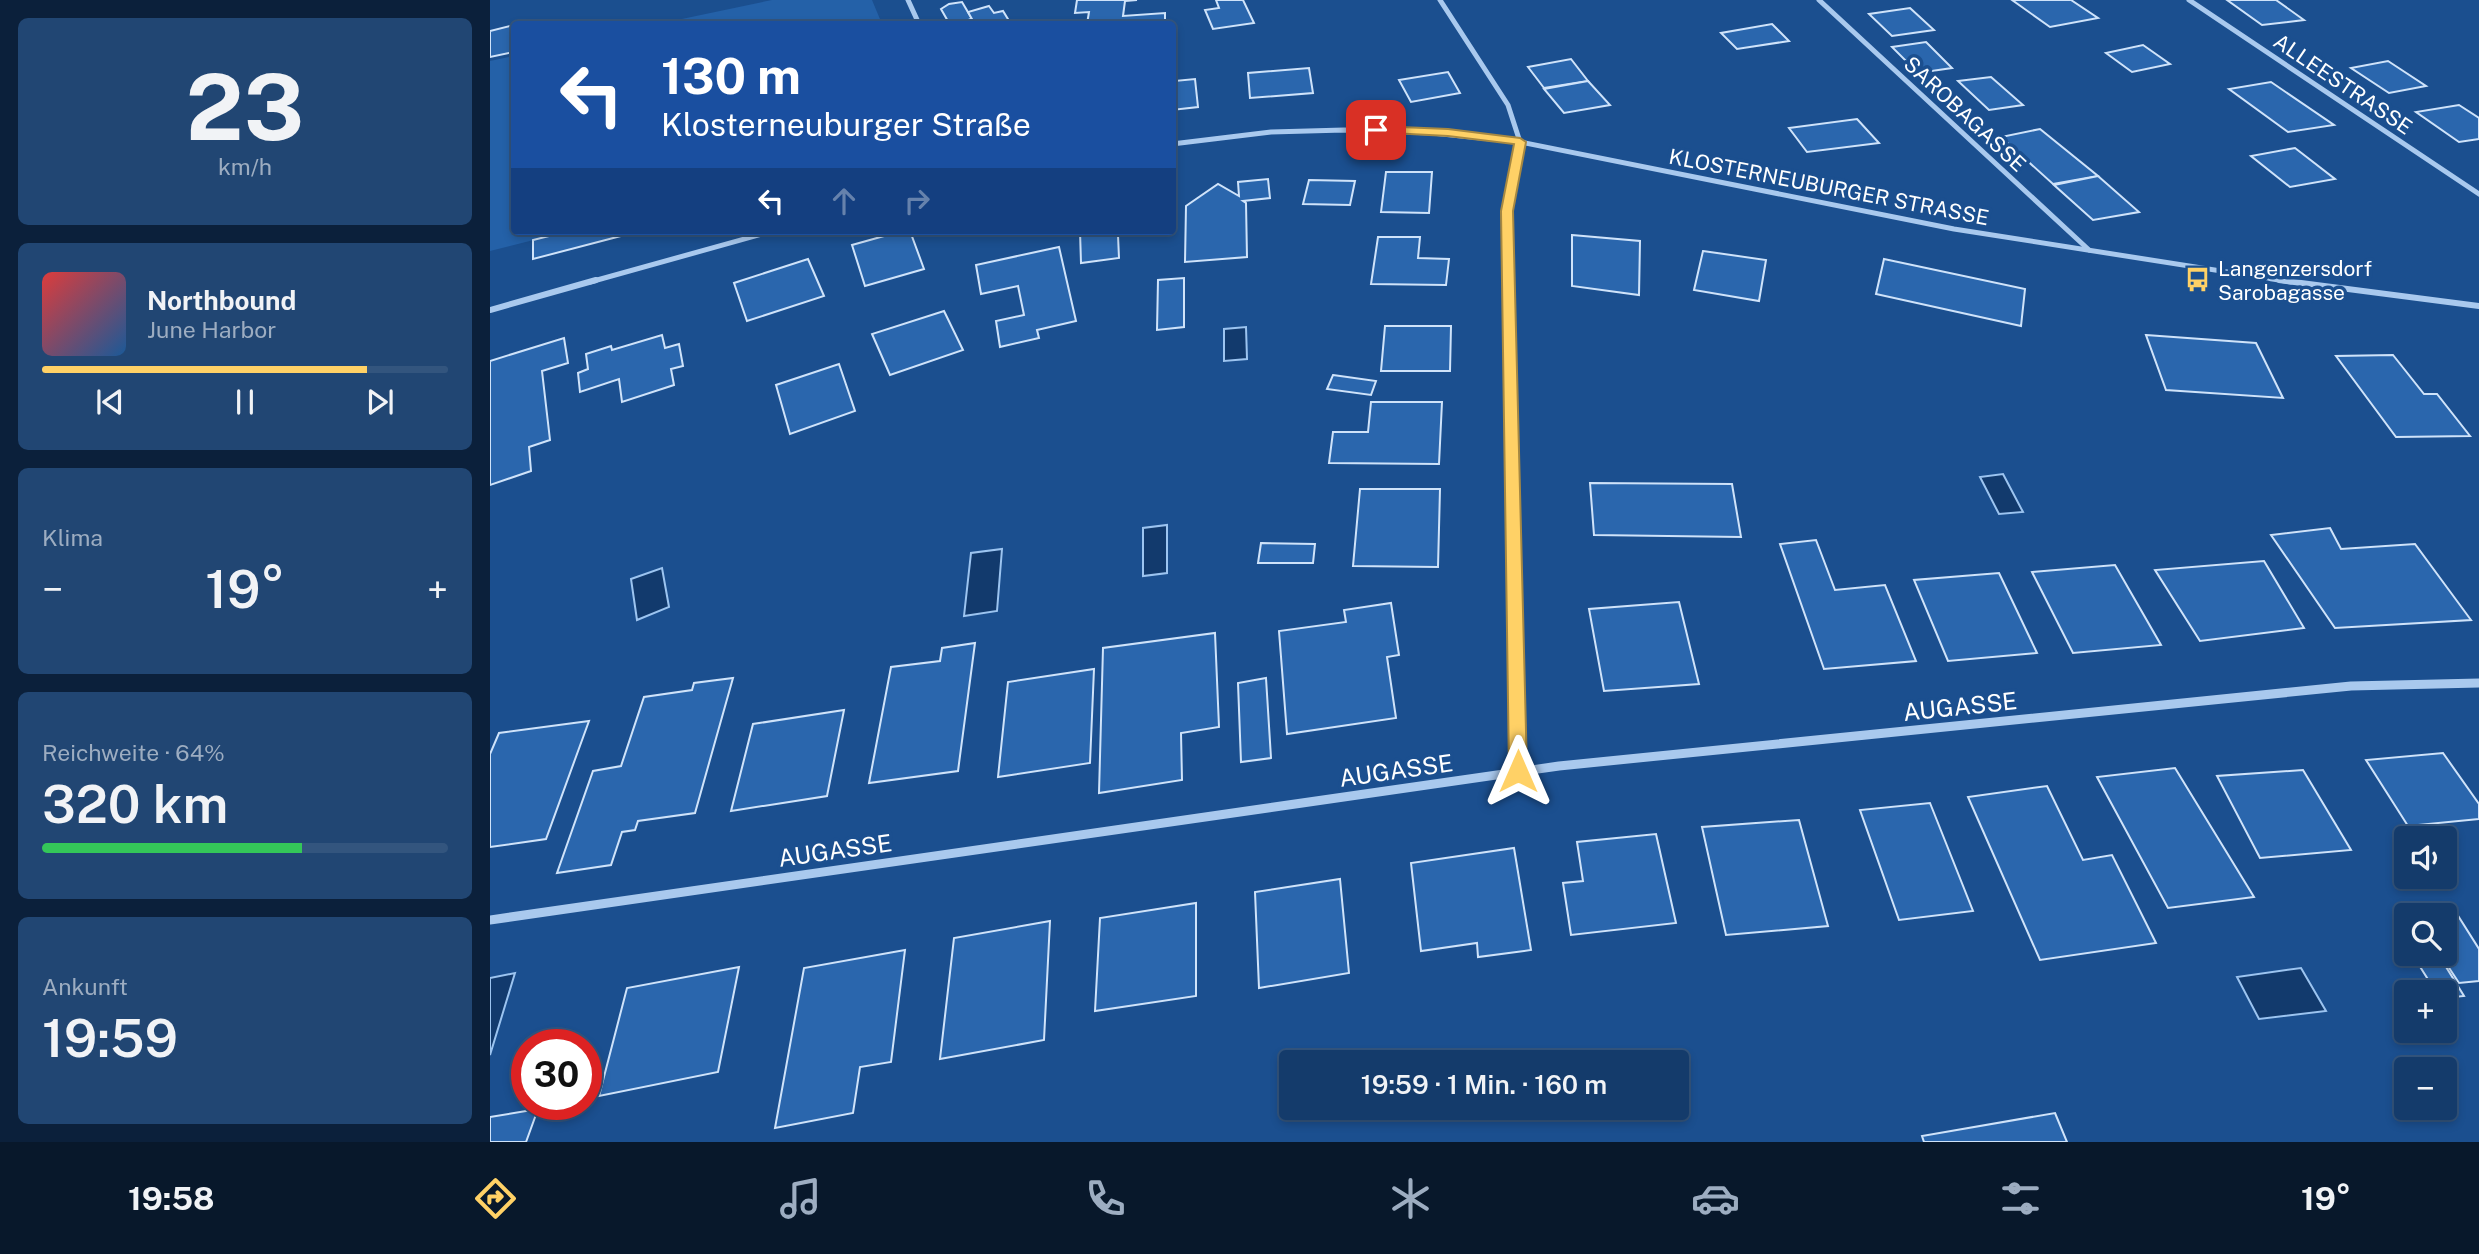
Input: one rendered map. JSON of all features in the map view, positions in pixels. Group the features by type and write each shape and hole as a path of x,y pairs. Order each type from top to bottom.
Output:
{"street":[{"path":"908,0 918,21"},
{"path":"1440,0 1508,105 1520,142 1507,211 1518,771"},
{"name":"SAROBAGASSE","path":"1819,0 2089,251"},
{"name":"ALLEESTRASSE","path":"2189,0 2479,194"},
{"name":"KLOSTERNEUBURGER STRASSE","path":"1176,144 1283,131 1376,130 1448,133 1520,142 1954,229 2374,294 2479,306"},
{"path":"490,310 759,235"},
{"name":"AUGASSE","path":"490,919 1518,771 2351,686 2479,683"}],"shaded area":[{"path":"772,0 872,0 881,21 672,21"},
{"path":"511,57 511,235 553,235 490,251 490,61"},
{"path":"1246,327 1247,359 1224,361 1224,329"},
{"path":"2003,474 2023,512 1999,514 1980,477"},
{"path":"1167,525 1167,573 1143,576 1143,528"},
{"path":"1002,549 997,611 964,616 971,553"},
{"path":"662,568 669,607 637,620 631,579"},
{"path":"2301,968 2326,1011 2259,1019 2237,977"},
{"path":"515,973 490,1055 490,978"}],"building":[{"path":"1077,0 1137,0 1125,1 1123,16 1165,13 1165,21 1088,21 1089,12 1075,13"},
{"path":"1216,0 1243,0 1254,23 1213,29 1205,10 1219,8"},
{"path":"2012,0 2071,0 2098,18 2050,27"},
{"path":"2227,0 2276,0 2304,20 2262,25"},
{"path":"962,2 972,19 948,21 941,9 949,4"},
{"path":"989,6 994,13 1003,11 1009,21 965,21 972,19 968,12"},
{"path":"1910,8 1934,30 1892,36 1869,14"},
{"path":"1772,24 1789,41 1737,49 1721,33"},
{"path":"511,26 511,53 490,57 490,31"},
{"path":"1926,42 1952,68 1918,73 1892,47"},
{"path":"2143,45 2170,64 2132,72 2106,53"},
{"path":"1571,59 1588,81 1544,88 1528,67"},
{"path":"2388,61 2426,86 2389,93 2351,68"},
{"path":"1309,68 1313,93 1250,98 1248,73"},
{"path":"1448,72 1460,93 1411,102 1399,80"},
{"path":"1991,77 2023,105 1989,110 1958,81"},
{"path":"1195,79 1198,107 1176,110 1176,81"},
{"path":"1588,81 1610,105 1564,113 1544,89"},
{"path":"2271,82 2334,125 2288,132 2229,89"},
{"path":"2459,105 2479,118 2479,139 2459,142 2416,112"},
{"path":"1857,119 1879,143 1807,152 1789,128"},
{"path":"2040,129 2098,176 2053,184 2001,137"},
{"path":"2295,148 2335,179 2290,187 2251,156"},
{"path":"1386,172 1432,172 1429,213 1381,212"},
{"path":"2098,176 2139,212 2093,220 2054,185"},
{"path":"1268,179 1270,198 1243,201 1246,203 1247,257 1185,262 1186,206 1218,184 1239,196 1238,182"},
{"path":"1309,180 1355,181 1350,205 1303,204"},
{"path":"553,235 625,235 533,259 533,240"},
{"path":"888,235 911,235 924,269 865,286 852,245"},
{"path":"1080,235 1118,235 1119,258 1081,263"},
{"path":"1572,235 1640,241 1639,295 1572,286"},
{"path":"1378,237 1420,237 1418,258 1449,259 1446,285 1371,284"},
{"path":"1059,247 1076,321 1037,330 1039,338 1000,347 996,321 1024,315 1018,286 981,294 976,265"},
{"path":"1703,251 1766,260 1759,301 1694,290"},
{"path":"808,259 824,296 747,321 734,283"},
{"path":"1884,259 2025,289 2021,326 1876,294"},
{"path":"1184,278 1184,327 1157,330 1158,280"},
{"path":"944,311 963,350 890,375 872,334"},
{"path":"1385,326 1451,326 1450,371 1381,371"},
{"path":"662,335 665,348 679,344 683,366 671,369 674,385 622,402 619,379 580,392 578,373 588,369 586,354 611,346 612,350"},
{"path":"2146,335 2256,343 2283,398 2166,390"},
{"path":"564,338 568,363 542,371 550,440 529,447 531,471 490,485 490,361"},
{"path":"2393,355 2424,394 2437,394 2470,436 2396,437 2336,356"},
{"path":"839,364 855,411 790,434 776,385"},
{"path":"1333,375 1376,381 1371,395 1327,389"},
{"path":"1371,402 1442,402 1439,464 1329,463 1333,432 1368,432"},
{"path":"1590,483 1732,484 1741,537 1594,535"},
{"path":"1360,489 1440,489 1438,567 1353,566"},
{"path":"2330,528 2341,549 2415,544 2471,620 2335,628 2271,535"},
{"path":"1816,540 1835,590 1885,585 1916,661 1824,669 1780,544"},
{"path":"1261,543 1315,544 1313,563 1258,563"},
{"path":"2264,561 2304,628 2200,641 2155,570"},
{"path":"2115,565 2161,645 2073,653 2032,572"},
{"path":"1999,573 2037,653 1948,661 1914,580"},
{"path":"1679,602 1699,684 1604,691 1589,609"},
{"path":"1391,603 1399,655 1387,657 1396,718 1287,734 1279,631 1346,622 1344,610"},
{"path":"1215,633 1219,727 1181,733 1182,780 1099,793 1103,648"},
{"path":"975,643 958,771 869,783 891,667 940,661 942,648"},
{"path":"1094,669 1090,763 998,777 1008,682"},
{"path":"733,678 695,813 638,821 635,830 622,832 611,865 557,873 593,771 621,766 644,697 692,690 694,683"},
{"path":"1266,678 1271,758 1241,762 1238,683"},
{"path":"844,710 827,796 731,811 753,724"},
{"path":"589,721 546,839 490,847 490,754 499,733"},
{"path":"2443,753 2479,804 2479,819 2408,826 2366,760"},
{"path":"2175,768 2254,897 2168,908 2097,777"},
{"path":"2303,770 2351,850 2260,858 2217,776"},
{"path":"2047,786 2083,860 2112,855 2156,943 2040,960 1968,797"},
{"path":"1930,803 1973,911 1899,920 1860,810"},
{"path":"1799,820 1828,926 1726,935 1702,827"},
{"path":"1656,834 1676,923 1571,935 1563,883 1583,881 1577,842"},
{"path":"1514,848 1531,950 1478,957 1477,943 1421,951 1411,863"},
{"path":"1340,879 1349,973 1259,988 1255,892"},
{"path":"1196,903 1196,996 1095,1011 1100,918"},
{"path":"2457,914 2479,949 2479,981 2459,983 2448,966 2457,966"},
{"path":"1050,921 1044,1040 940,1059 954,938"},
{"path":"905,950 891,1062 860,1067 853,1113 775,1128 804,968"},
{"path":"2420,966 2445,966 2454,980 2428,980"},
{"path":"739,967 718,1072 602,1095 602,1084 627,988"},
{"path":"2457,985 2464,996 2457,997"},
{"path":"2055,1113 2067,1142 1924,1142 1922,1136"},
{"path":"511,1114 511,1120 534,1120 526,1142 490,1142 490,1117"}],"place":[{"name":"Langenzersdorf Sarobagasse","path":"2198,280"}],"route":[{"path":"1376,130 1448,133 1520,142 1507,211 1518,771"}]}
